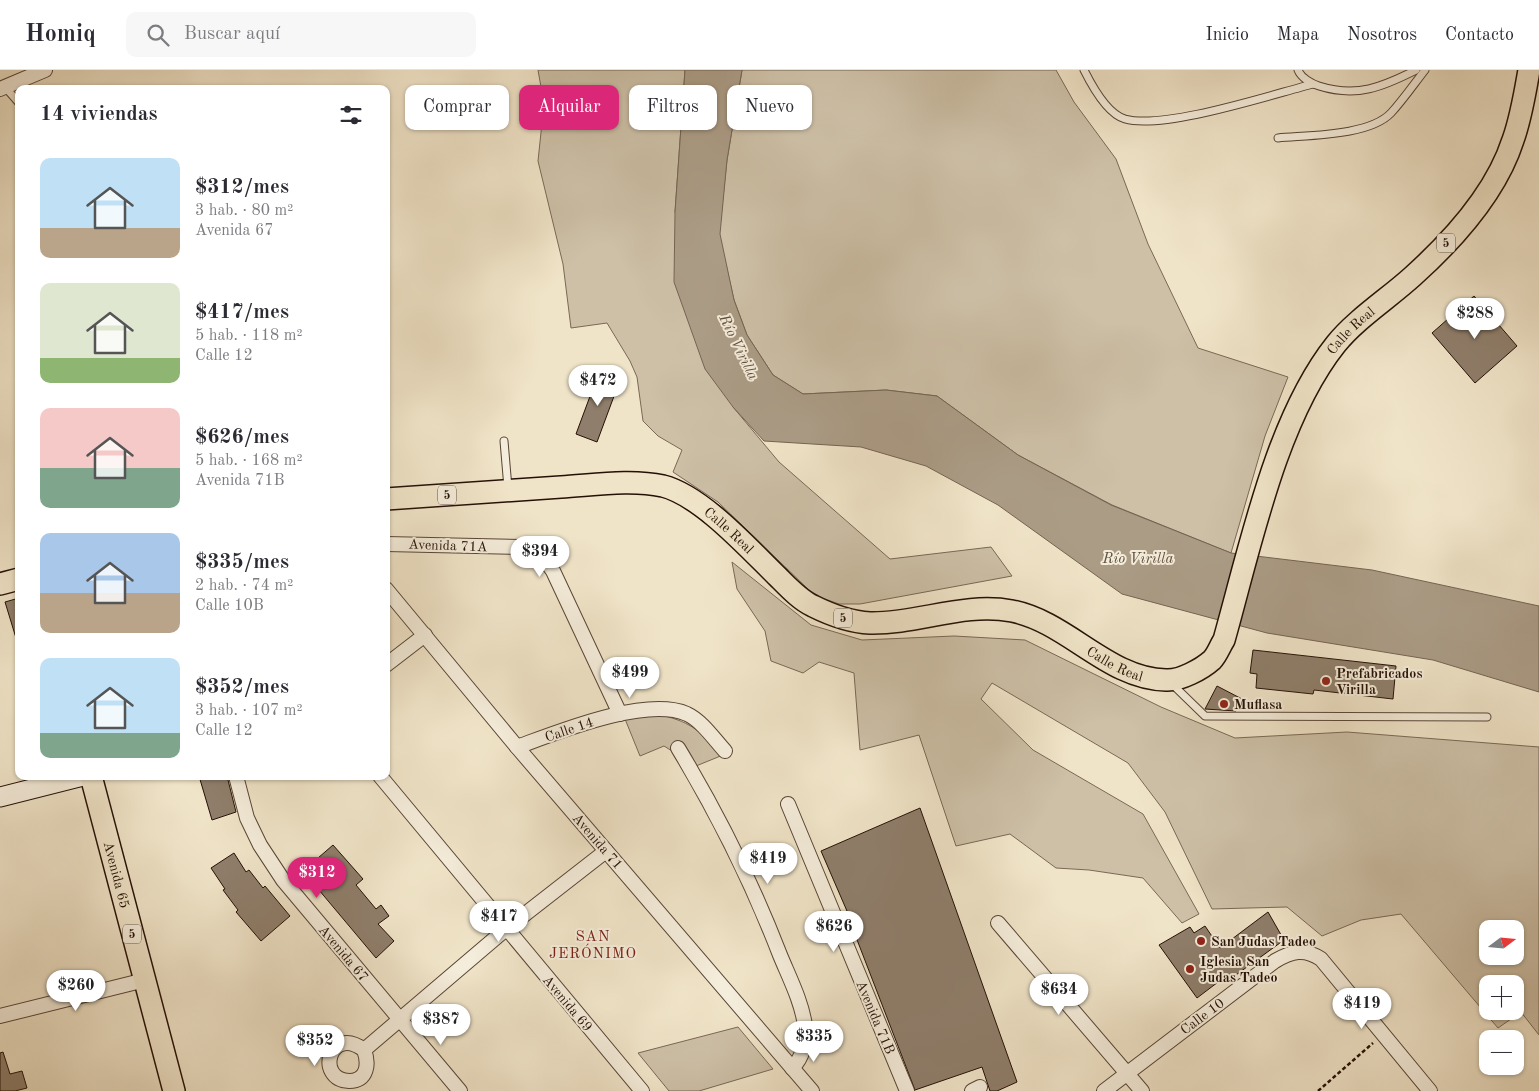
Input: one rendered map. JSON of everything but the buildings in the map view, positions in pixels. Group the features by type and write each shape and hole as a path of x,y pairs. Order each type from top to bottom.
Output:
{"main road":[{"name":"Calle Real","path":"390,499 613,484 663,486 693,500 729,530 810,605 836,617 868,623 984,608 1014,612 1058,630 1121,668 1152,679 1169,681 1188,674 1213,659 1224,640 1269,482 1287,432 1310,384 1336,343 1414,276 1455,234 1490,187 1513,141 1532,72"},
{"path":"0,583 15,579"},
{"name":"Avenida 65","path":"92,780 174,1091"}],"street":[{"path":"2,88 45,70"},
{"name":"Avenida 71A","path":"390,544 522,547 534,551 545,560 553,571 620,714"},
{"name":"Avenida 71","path":"390,594 517,747 812,1091"},
{"path":"390,662 425,635"},
{"name":"Calle 14","path":"517,747 586,722 620,714 661,710 687,714 696,720 726,751"},
{"path":"678,748 727,831 759,900 802,1014 805,1040 801,1057 792,1068"},
{"path":"0,797 67,780"},
{"name":"Avenida 67","path":"237,780 247,818 260,845 283,880 460,1091"},
{"name":"Avenida 69","path":"383,780 642,1091"},
{"name":"Avenida 71B","path":"788,804 906,1091"},
{"path":"364,1050 506,929 606,851"},
{"path":"998,923 1142,1091"},
{"name":"Calle 10","path":"1104,1091 1275,961 1288,954 1305,951 1321,959 1383,1034"},
{"path":"0,1016 145,980"},
{"path":"1383,1034 1430,1091"}],"lane":[{"path":"1084,70 1097,96 1123,119 1151,122 1187,116 1313,84"},
{"path":"1298,70 1299,74 1313,84 1333,91 1360,92 1391,82 1416,70"},
{"path":"1278,138 1343,131 1374,125 1390,114 1425,70"},
{"path":"2,88 15,100"},
{"path":"504,441 508,490"},
{"path":"1169,681 1205,716 1487,717"}],"path":[{"path":"1318,1091 1383,1034"}],"shaded area":[{"path":"538,70 685,70 684,85 629,85 629,130 681,130 675,212 733,407 779,462 890,559 991,547 1012,576 860,604 839,604 822,598 809,590 718,502 673,472 682,450 658,436 643,421 637,377 630,361 607,323 571,328 563,264 538,161 541,130 619,130 619,85 541,85"},
{"path":"742,70 1056,70 1074,102 1116,159 1148,244 1198,348 1288,377 1265,436 1231,553 1112,505 1018,455 937,396 886,390 803,394 773,375 747,335 734,300 719,234 727,160 732,130 812,130 812,85 740,85"},
{"path":"732,562 811,625 862,640 954,636 1025,640 1161,707 1235,738 1347,732 1539,747 1539,1035 1524,1016 1524,975 1479,975 1479,1006 1401,914 1361,920 1322,936 1287,907 1212,909 1165,812 1128,763 992,683 981,699 1033,750 1143,814 1199,914 1182,923 1143,878 1089,870 1056,868 1010,834 956,846 919,735 860,750 854,673 819,662 803,673 771,661 765,631 737,589"},
{"path":"661,715 681,721 696,729 723,755 696,766 664,746 640,756 625,719"},
{"path":"1491,1020 1510,1020 1498,1028"},
{"path":"738,1027 773,1069 699,1091 669,1091 638,1053"}],"water":[{"name":"Río Virilla","path":"685,70 742,70 740,85 727,85 727,130 732,130 727,160 720,234 734,300 747,335 773,375 803,394 886,390 937,396 1018,455 1111,505 1231,553 1372,570 1539,606 1539,692 1433,660 1267,633 1122,594 998,505 926,466 861,447 764,441 733,407 705,369 674,282 675,212 681,130 717,130 717,85 684,85"}],"place":[{"name":"Prefabricados Virilla","path":"1326,681"},
{"name":"Muflasa","path":"1224,704"},
{"name":"San Judas Tadeo","path":"1201,941"},
{"name":"Iglesia San Judas Tadeo","path":"1190,969"}],"district":[{"name":"SAN JERÓNIMO","path":"593,944"}]}
